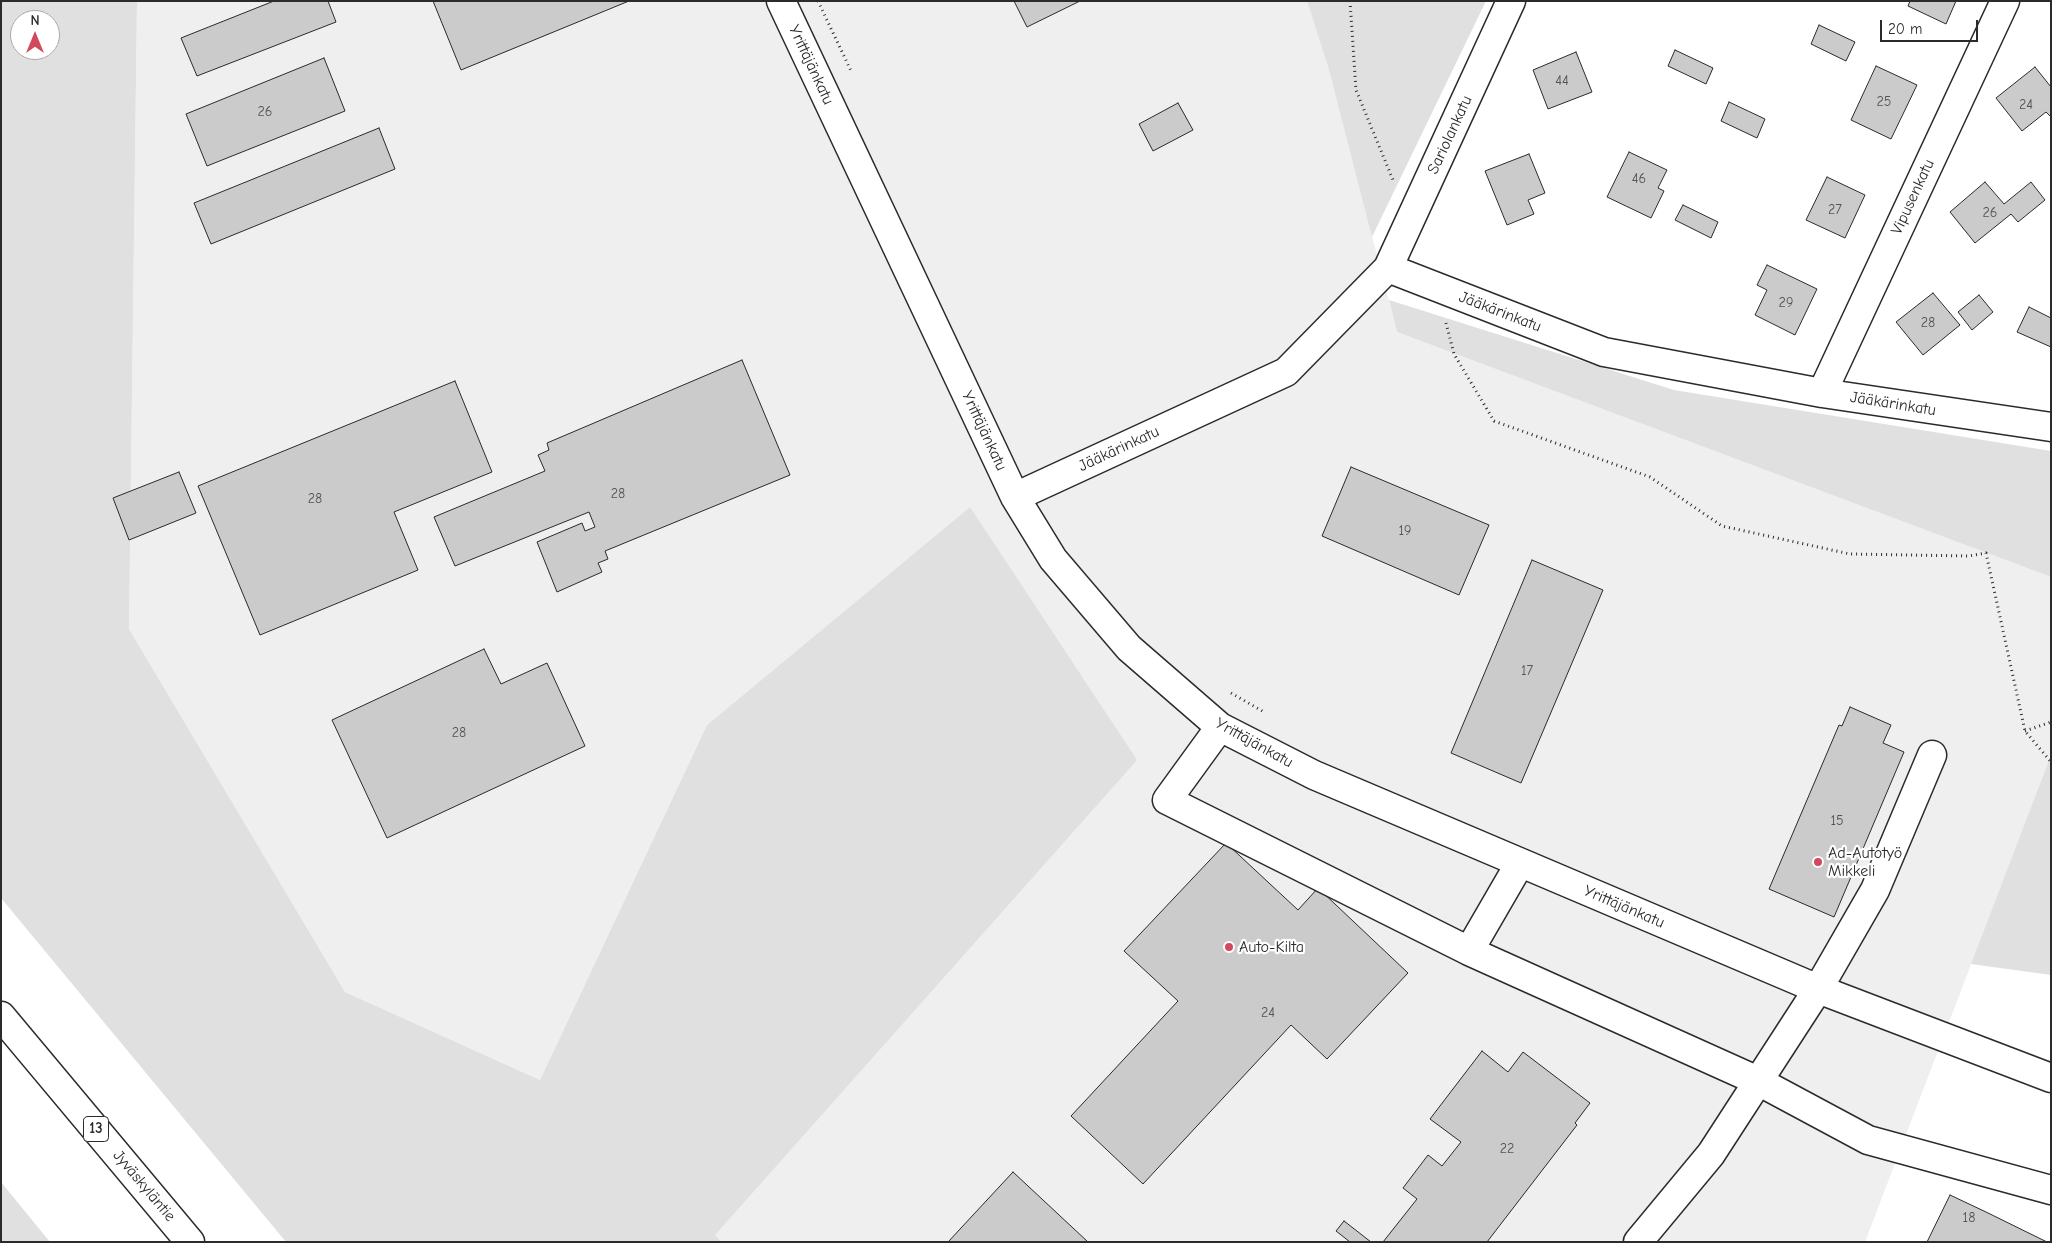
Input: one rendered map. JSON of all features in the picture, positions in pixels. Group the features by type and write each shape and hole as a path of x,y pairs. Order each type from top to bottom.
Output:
{"main road":[{"name":"Yrittäjänkatu","path":"781,1 1015,497 1053,559 1129,648 1220,727 1314,775 1818,989 2051,1078"},
{"name":"Sariolankatu","path":"1388,268 1511,1"},
{"name":"Vipusenkatu","path":"1822,393 2005,1"},
{"name":"Jääkärinkatu","path":"1015,497 1286,372 1388,268 1604,352 1822,393 2051,427"},
{"path":"1220,727 1167,800 1469,951 1758,1082 1868,1140 2051,1190"},
{"path":"1647,1239 1711,1154 1818,989 1875,890 1932,755"},
{"path":"1469,951 1520,863"},
{"name":"Jyväskyläntie","path":"1,1016 190,1242"}],"path":[{"name":"Yrittäjänkatu","path":"818,1 856,82"},
{"path":"1350,1 1356,90 1390,168 1408,226"},
{"path":"1436,286 1454,354 1494,421 1650,478 1722,526 1850,554 1969,556 1986,553 2026,731 2051,762"},
{"name":"Yrittäjänkatu","path":"1230,693 1265,713"},
{"path":"2026,731 2051,722"}],"shaded area":[{"path":"1,1 137,1 129,629 345,992 540,1080 707,725 970,507 1137,760 715,1235 722,1242 286,1242 1,898"},
{"path":"137,1 1307,1 1329,70 1397,332 2051,577 2051,755 1865,1242 722,1242 715,1235 970,507 707,725 540,1080 345,992 129,629"},
{"path":"1307,1 1486,1 1372,237 1329,70"},
{"path":"1389,300 1674,390 2051,451 2051,577 1397,332"},
{"path":"2051,755 2051,975 1971,964"},
{"path":"1,1182 50,1242 1,1242"}],"building":[{"path":"274,1 328,1 336,22 197,76 181,38"},
{"path":"433,1 629,1 461,70"},
{"path":"1014,1 1080,1 1027,27"},
{"path":"1910,1 1956,1 1946,24 1908,6"},
{"path":"1819,25 1855,42 1846,61 1811,44"},
{"path":"1675,50 1713,68 1706,84 1668,66"},
{"path":"1576,52 1592,92 1548,109 1533,70"},
{"path":"324,58 345,111 207,166 186,114"},
{"path":"1876,66 1917,85 1891,139 1851,120"},
{"path":"2035,67 2051,87 2051,117 2046,112 2022,131 1996,98"},
{"path":"1729,102 1765,119 1757,138 1721,121"},
{"path":"1178,103 1193,130 1153,151 1139,124"},
{"path":"379,128 395,169 211,244 194,203"},
{"path":"1629,152 1667,170 1658,188 1664,191 1651,218 1607,197"},
{"path":"1529,154 1545,193 1528,200 1534,214 1507,225 1485,171"},
{"path":"1827,177 1865,195 1845,238 1806,220"},
{"path":"1985,182 2004,204 2031,182 2045,200 2018,222 2011,214 1975,243 1950,212"},
{"path":"1683,205 1718,222 1711,238 1675,220"},
{"path":"1767,265 1817,289 1795,335 1755,315 1767,290 1757,285"},
{"path":"1933,293 1960,325 1923,355 1896,322"},
{"path":"1979,295 1993,312 1972,330 1958,312"},
{"path":"2029,307 2051,318 2051,347 2017,332"},
{"path":"742,360 790,475 605,551 608,559 598,563 602,572 557,592 537,542 582,523 585,531 595,527 589,512 455,566 434,517 545,471 538,455 549,450 547,443"},
{"path":"455,381 492,472 394,512 418,570 260,635 198,486"},
{"path":"1351,467 1489,525 1459,595 1322,536"},
{"path":"179,472 196,513 129,540 113,498"},
{"path":"1532,560 1603,590 1521,783 1451,753"},
{"path":"484,649 501,684 547,663 585,746 387,838 332,720"},
{"path":"1850,707 1891,725 1883,743 1904,752 1834,917 1769,889 1839,725 1842,726"},
{"path":"1226,843 1298,910 1318,888 1408,973 1327,1059 1291,1025 1143,1184 1071,1116 1178,1001 1124,951"},
{"path":"1482,1051 1508,1072 1523,1052 1590,1103 1575,1123 1577,1125 1487,1242 1383,1242 1417,1199 1403,1188 1428,1155 1442,1166 1461,1142 1430,1119"},
{"path":"1013,1172 1088,1242 948,1242"},
{"path":"1950,1195 1986,1212 2047,1242 1927,1242"},
{"path":"1344,1221 1371,1242 1350,1242 1336,1231"}],"place":[{"name":"Ad-Autotyö Mikkeli","path":"1818,862"},
{"name":"Auto-Kilta","path":"1229,947"}]}
